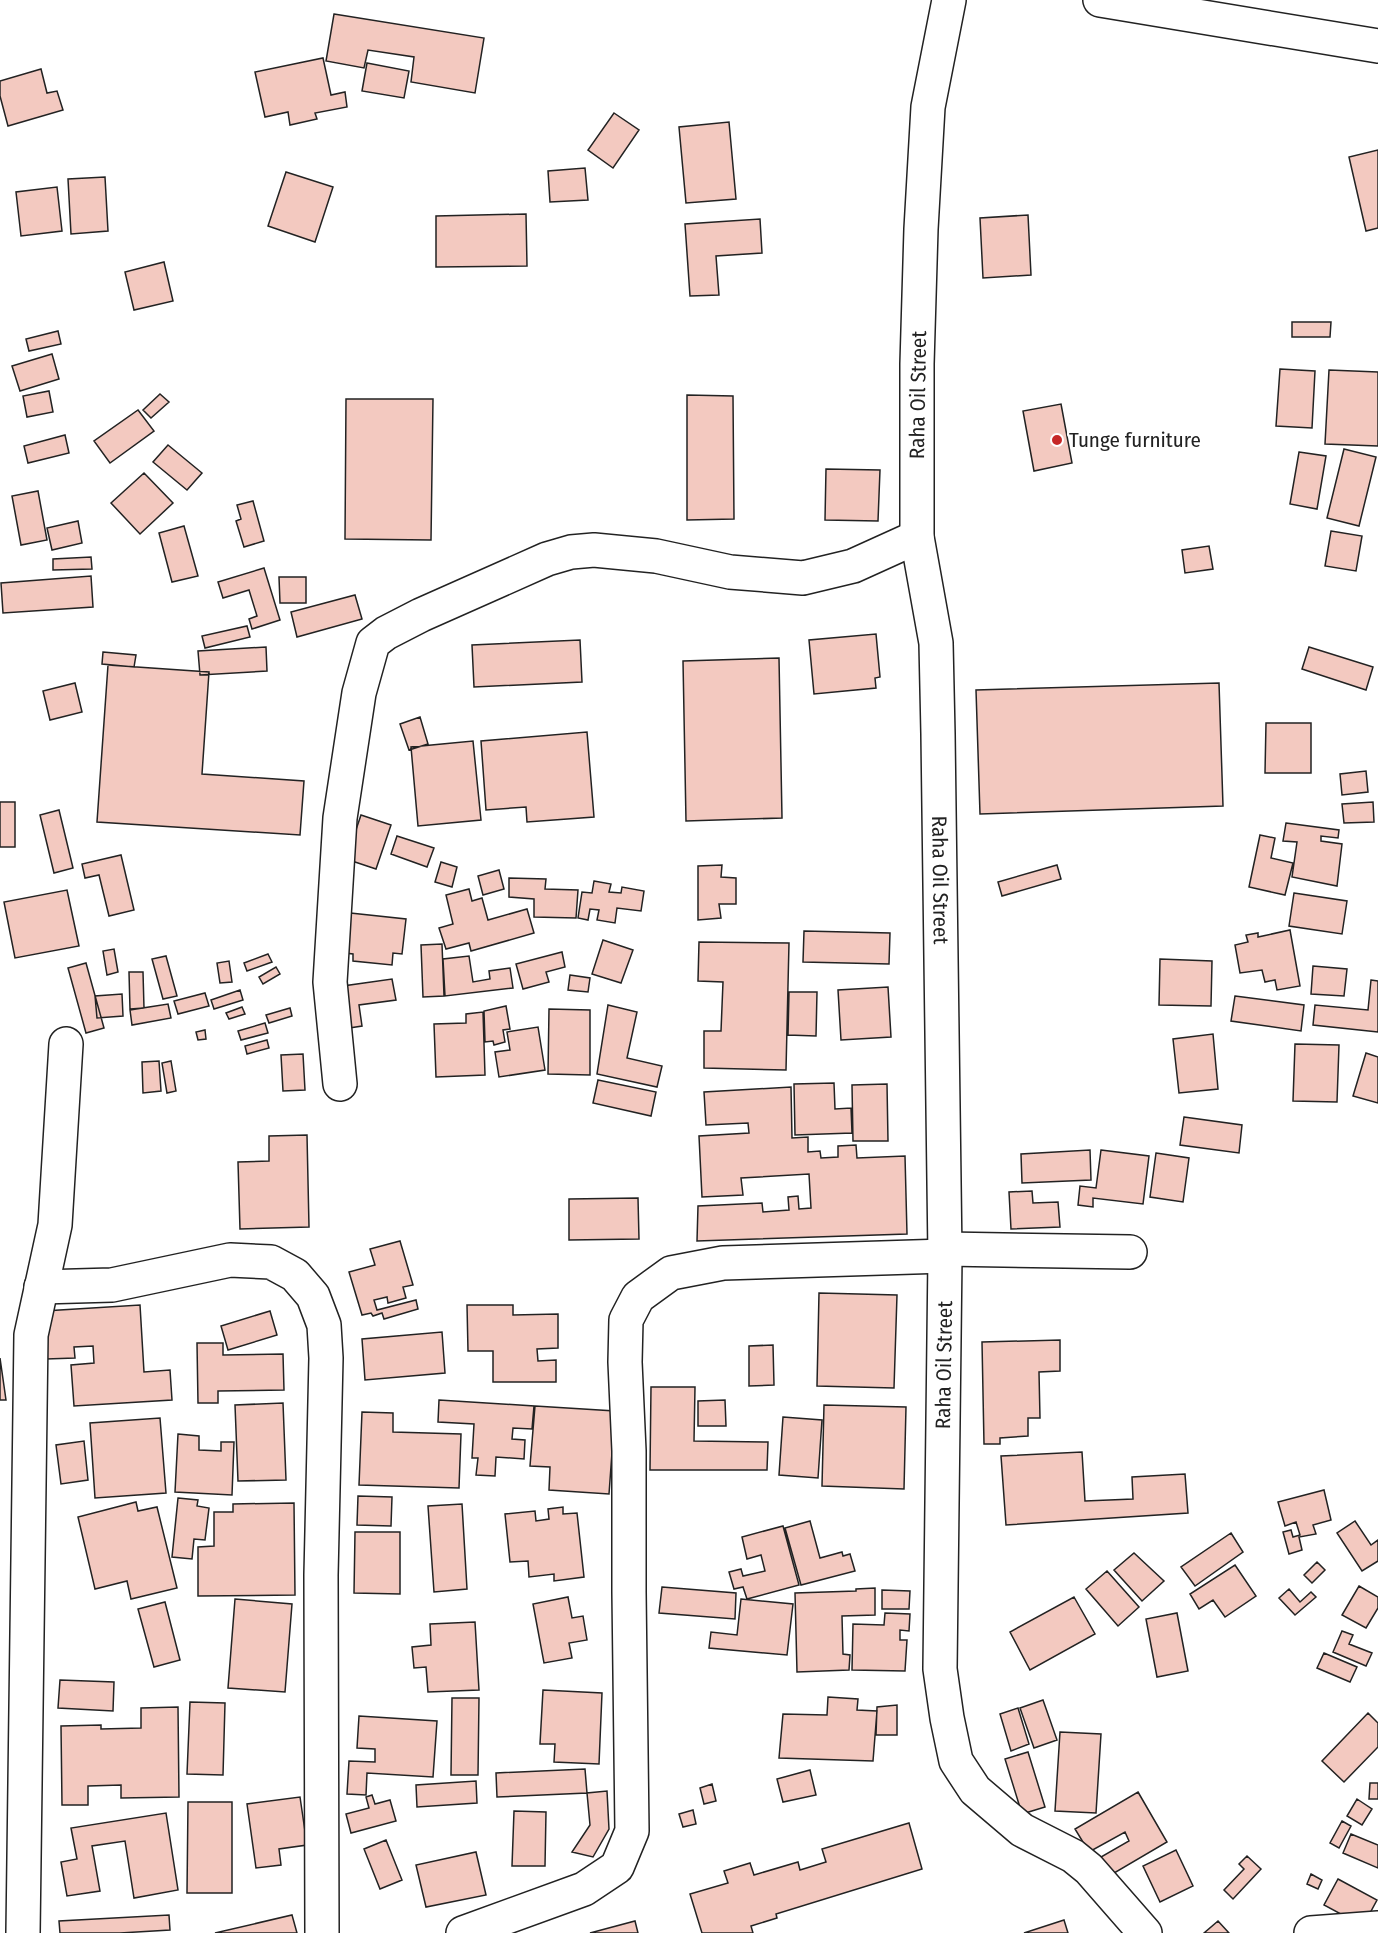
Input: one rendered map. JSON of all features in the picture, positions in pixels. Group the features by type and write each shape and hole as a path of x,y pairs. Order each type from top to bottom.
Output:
{"main road":[{"name":"Raha Oil Street","path":"949,0 928,107 917,364 917,537 936,643 945,1252 940,1670 946,1718 957,1761 975,1790 1022,1830 1073,1856 1089,1869 1145,1933"},
{"path":"1100,0 1378,46"},
{"path":"340,1084 330,982 340,818 359,693 373,643 386,633 421,615 547,560 572,552 594,550 656,556 730,572 803,578 853,566 917,537"},
{"path":"23,1933 32,1335 55,1225 66,1044"},
{"path":"463,1933 584,1889 616,1867 632,1831 626,1320 638,1297 671,1273 723,1263 945,1252 1130,1252"},
{"path":"41,1287 112,1285 230,1260 271,1263 295,1275 313,1296 324,1325 326,1358 321,1575 322,1933"},
{"path":"1311,1933 1378,1928"}],"building":[{"path":"334,14 484,38 475,93 411,82 414,57 368,50 364,68 326,61"},
{"path":"323,58 331,95 345,92 347,107 315,113 317,119 290,125 288,112 265,117 255,72"},
{"path":"367,63 409,71 404,98 362,91"},
{"path":"41,69 47,93 57,91 63,110 8,126 0,96 0,81"},
{"path":"614,113 639,130 613,168 588,150"},
{"path":"729,122 736,199 686,203 679,127"},
{"path":"1378,150 1378,228 1366,231 1349,157"},
{"path":"585,168 588,200 550,202 548,171"},
{"path":"286,172 333,187 315,242 268,226"},
{"path":"105,177 108,231 71,234 68,179"},
{"path":"57,187 62,231 21,236 16,192"},
{"path":"526,214 527,266 436,267 436,216"},
{"path":"1028,215 1031,275 983,278 980,218"},
{"path":"760,219 762,253 716,256 719,295 690,296 685,224"},
{"path":"164,262 173,301 134,310 125,272"},
{"path":"1292,322 1331,322 1330,337 1292,337"},
{"path":"58,331 61,344 29,351 26,339"},
{"path":"52,354 59,379 20,391 12,366"},
{"path":"1280,369 1315,371 1312,428 1276,426"},
{"path":"1329,370 1378,372 1378,446 1325,444"},
{"path":"49,391 53,412 27,417 23,396"},
{"path":"160,394 169,402 151,418 143,410"},
{"path":"687,395 733,396 734,519 687,520"},
{"path":"346,399 433,399 431,540 345,539"},
{"path":"1061,404 1072,463 1034,471 1023,411"},
{"path":"138,410 154,431 110,463 94,441"},
{"path":"65,435 69,453 28,463 24,446"},
{"path":"168,445 202,473 187,490 153,462"},
{"path":"1344,449 1376,457 1359,526 1327,518"},
{"path":"1299,452 1326,456 1317,509 1290,504"},
{"path":"826,469 880,470 878,521 825,520"},
{"path":"144,473 173,503 140,534 111,503"},
{"path":"38,491 47,540 21,545 12,496"},
{"path":"253,501 264,541 244,547 236,521 241,519 237,505"},
{"path":"78,521 82,543 52,550 47,528"},
{"path":"184,526 198,576 172,582 159,533"},
{"path":"1331,531 1362,536 1356,571 1325,566"},
{"path":"1209,546 1213,569 1185,573 1182,550"},
{"path":"91,557 92,569 53,570 53,559"},
{"path":"264,568 280,620 252,629 249,619 257,616 249,590 223,598 218,582"},
{"path":"91,576 93,607 3,613 1,583"},
{"path":"279,577 306,577 306,603 280,603"},
{"path":"355,595 362,619 297,637 291,612"},
{"path":"247,626 250,637 205,648 202,636"},
{"path":"876,634 880,677 875,678 876,688 814,694 809,640"},
{"path":"580,640 582,682 474,687 472,645"},
{"path":"266,647 267,671 200,675 198,651"},
{"path":"1309,647 1373,667 1366,690 1302,669"},
{"path":"103,652 136,655 134,667 102,664"},
{"path":"779,658 782,818 686,821 683,661"},
{"path":"108,665 209,672 202,774 304,781 300,835 97,822"},
{"path":"75,683 82,712 50,720 43,691"},
{"path":"1219,683 1223,806 980,814 976,690"},
{"path":"420,717 428,744 409,750 400,724"},
{"path":"1266,723 1311,723 1311,773 1265,773"},
{"path":"587,732 594,817 527,822 526,807 486,810 481,741"},
{"path":"473,741 481,820 418,826 411,747"},
{"path":"1366,771 1368,792 1342,795 1340,774"},
{"path":"0,802 15,802 15,847 0,847"},
{"path":"1373,802 1374,822 1344,823 1342,804"},
{"path":"59,810 73,868 54,873 40,815"},
{"path":"361,815 391,825 376,869 346,859"},
{"path":"1286,823 1339,830 1338,838 1321,836 1321,841 1342,844 1337,886 1292,877 1297,842 1283,841"},
{"path":"1260,835 1275,838 1271,858 1293,863 1285,895 1249,887"},
{"path":"397,836 434,848 427,867 391,854"},
{"path":"121,855 134,910 109,916 99,875 85,878 82,864"},
{"path":"441,862 457,867 452,887 435,882"},
{"path":"722,865 721,877 736,878 736,904 719,904 721,918 698,920 698,866"},
{"path":"1057,865 1061,879 1002,896 998,882"},
{"path":"499,870 504,889 483,895 478,876"},
{"path":"509,878 546,879 545,889 578,890 576,918 534,917 534,899 509,897"},
{"path":"594,881 611,884 609,892 621,893 622,887 644,891 641,911 617,908 615,923 597,920 599,910 590,909 588,920 578,918 582,892 592,893"},
{"path":"469,889 472,901 482,898 488,920 527,909 534,933 471,951 469,943 446,949 439,928 453,924 446,895"},
{"path":"67,890 79,946 15,958 4,902"},
{"path":"1294,893 1347,901 1342,934 1289,926"},
{"path":"341,912 406,919 402,954 393,953 392,965 353,961 353,954 336,952"},
{"path":"1290,930 1300,986 1277,990 1275,980 1265,982 1262,970 1240,973 1235,945 1248,942 1246,935 1258,933 1258,937"},
{"path":"804,931 890,933 889,964 803,962"},
{"path":"603,940 633,950 621,983 592,974"},
{"path":"699,942 789,943 786,1070 704,1068 704,1031 721,1031 723,982 698,981"},
{"path":"442,944 444,996 423,997 421,945"},
{"path":"114,949 118,972 107,975 103,951"},
{"path":"562,952 565,967 546,972 549,982 523,989 516,964"},
{"path":"268,954 272,962 247,971 244,963"},
{"path":"166,956 177,996 163,999 152,959"},
{"path":"469,956 473,982 490,979 489,971 510,968 513,988 445,996 443,959"},
{"path":"1160,959 1212,961 1211,1006 1159,1005"},
{"path":"229,961 232,982 220,983 217,963"},
{"path":"86,963 104,1028 86,1033 68,968"},
{"path":"1313,966 1347,969 1344,996 1311,994"},
{"path":"276,967 280,974 263,984 259,977"},
{"path":"129,972 143,972 144,1008 130,1009"},
{"path":"570,975 590,978 588,992 568,990"},
{"path":"392,979 396,1000 359,1005 362,1026 343,1029 336,987"},
{"path":"1371,980 1378,981 1378,1032 1313,1025 1315,1005 1368,1010"},
{"path":"888,987 891,1037 841,1040 838,990"},
{"path":"240,990 243,1000 214,1009 211,1000"},
{"path":"789,992 817,992 816,1036 788,1035"},
{"path":"205,993 209,1006 178,1014 174,1001"},
{"path":"122,994 123,1016 97,1018 95,996"},
{"path":"1235,996 1304,1005 1301,1031 1231,1021"},
{"path":"168,1004 171,1018 132,1025 130,1010"},
{"path":"608,1005 637,1012 627,1058 662,1066 657,1087 597,1074"},
{"path":"506,1006 510,1029 503,1030 505,1042 494,1045 493,1041 485,1042 484,1011"},
{"path":"242,1007 245,1014 229,1019 226,1013"},
{"path":"290,1008 292,1016 269,1023 266,1015"},
{"path":"549,1009 590,1010 590,1075 548,1074"},
{"path":"483,1012 485,1075 436,1077 434,1024 466,1023 466,1014"},
{"path":"265,1023 268,1033 241,1040 238,1031"},
{"path":"538,1027 545,1070 499,1077 495,1052 510,1050 507,1032"},
{"path":"205,1030 206,1039 198,1040 196,1032"},
{"path":"1213,1034 1218,1089 1179,1093 1173,1039"},
{"path":"267,1040 269,1048 247,1054 245,1046"},
{"path":"1295,1044 1339,1045 1337,1102 1293,1101"},
{"path":"1366,1053 1378,1057 1378,1103 1353,1096"},
{"path":"303,1054 305,1090 283,1091 281,1055"},
{"path":"159,1061 161,1091 143,1093 142,1062"},
{"path":"171,1061 176,1091 167,1093 162,1063"},
{"path":"598,1080 656,1092 651,1116 593,1103"},
{"path":"834,1083 835,1109 851,1108 852,1133 795,1135 794,1084"},
{"path":"887,1084 888,1141 853,1141 852,1085"},
{"path":"791,1087 792,1138 808,1137 808,1152 820,1151 821,1158 838,1157 838,1146 856,1145 857,1158 905,1156 907,1234 697,1241 698,1206 762,1203 763,1212 789,1210 788,1197 798,1196 799,1209 811,1208 809,1174 741,1178 743,1195 702,1197 699,1136 749,1133 748,1123 706,1125 704,1092"},
{"path":"1184,1117 1242,1125 1239,1153 1180,1145"},
{"path":"307,1135 309,1227 240,1229 238,1162 269,1161 269,1136"},
{"path":"1090,1150 1091,1180 1022,1183 1021,1154"},
{"path":"1101,1150 1149,1156 1143,1204 1093,1198 1093,1207 1078,1205 1080,1186 1096,1188"},
{"path":"1156,1153 1189,1158 1183,1202 1150,1197"},
{"path":"1032,1191 1033,1203 1058,1202 1060,1227 1011,1229 1009,1192"},
{"path":"638,1198 639,1239 569,1240 569,1199"},
{"path":"400,1241 413,1285 403,1287 406,1298 388,1303 387,1297 374,1300 377,1310 416,1300 418,1309 384,1319 382,1313 373,1316 371,1313 362,1315 349,1272 375,1265 370,1249"},
{"path":"819,1293 897,1295 894,1388 817,1386"},
{"path":"140,1305 144,1372 170,1370 172,1400 74,1406 71,1365 94,1363 93,1346 74,1347 75,1358 46,1359 44,1311"},
{"path":"467,1305 513,1305 513,1315 558,1314 558,1348 537,1349 538,1361 556,1360 556,1382 493,1382 493,1351 468,1351"},
{"path":"270,1311 277,1335 228,1350 221,1326"},
{"path":"442,1332 445,1373 365,1380 362,1339"},
{"path":"1060,1340 1060,1371 1039,1372 1040,1418 1028,1418 1028,1436 1000,1438 1000,1444 984,1444 982,1342"},
{"path":"197,1343 223,1343 223,1355 283,1354 284,1390 218,1391 218,1403 198,1403"},
{"path":"773,1345 774,1385 749,1386 749,1346"},
{"path":"0,1358 6,1400 0,1400"},
{"path":"651,1387 695,1387 694,1441 768,1442 767,1470 650,1470"},
{"path":"439,1400 534,1406 532,1429 513,1428 512,1439 525,1440 524,1459 496,1457 495,1476 476,1475 478,1458 472,1458 474,1424 438,1422"},
{"path":"725,1400 726,1426 698,1426 698,1401"},
{"path":"283,1403 286,1480 238,1481 235,1405"},
{"path":"824,1405 906,1407 904,1489 822,1486"},
{"path":"535,1406 615,1411 609,1494 549,1490 550,1467 530,1466"},
{"path":"362,1412 393,1413 393,1432 461,1434 459,1488 359,1485"},
{"path":"783,1417 822,1420 818,1478 779,1475"},
{"path":"160,1418 166,1493 95,1498 90,1423"},
{"path":"178,1434 199,1436 199,1450 221,1451 221,1442 234,1442 232,1495 175,1492"},
{"path":"84,1441 88,1480 61,1484 56,1445"},
{"path":"1082,1452 1085,1501 1133,1499 1132,1477 1185,1474 1188,1513 1006,1525 1001,1456"},
{"path":"1324,1490 1331,1520 1313,1525 1316,1534 1299,1537 1302,1550 1289,1554 1283,1532 1291,1530 1293,1537 1300,1535 1296,1522 1285,1526 1278,1502"},
{"path":"358,1496 392,1497 391,1526 357,1525"},
{"path":"178,1498 198,1500 197,1506 209,1508 205,1540 194,1539 192,1559 172,1557"},
{"path":"136,1502 138,1511 157,1507 177,1588 131,1599 127,1581 95,1589 78,1517"},
{"path":"294,1503 295,1595 198,1596 198,1547 214,1546 214,1512 233,1512 233,1504"},
{"path":"462,1504 467,1589 434,1592 428,1506"},
{"path":"563,1507 563,1514 577,1513 584,1577 554,1581 554,1574 529,1577 528,1561 510,1562 505,1514 535,1511 536,1521 549,1519 548,1509"},
{"path":"810,1521 820,1558 842,1552 843,1556 850,1554 855,1571 801,1585 785,1528"},
{"path":"1355,1521 1371,1545 1378,1540 1378,1561 1362,1571 1337,1533"},
{"path":"783,1526 799,1585 747,1599 743,1587 734,1589 729,1572 741,1569 743,1576 765,1571 761,1555 747,1559 742,1537"},
{"path":"355,1532 400,1532 400,1594 354,1593"},
{"path":"1231,1533 1243,1552 1195,1586 1181,1567"},
{"path":"1134,1553 1164,1581 1142,1601 1114,1570"},
{"path":"1317,1562 1325,1570 1312,1583 1304,1575"},
{"path":"1235,1565 1256,1596 1225,1617 1213,1600 1199,1609 1190,1594"},
{"path":"1107,1571 1139,1607 1118,1626 1086,1589"},
{"path":"1359,1586 1378,1597 1378,1608 1366,1628 1342,1615"},
{"path":"662,1587 736,1593 735,1619 659,1613"},
{"path":"875,1588 875,1615 842,1616 843,1654 850,1655 849,1670 797,1672 795,1593 856,1591 856,1589"},
{"path":"1289,1589 1300,1602 1311,1592 1316,1597 1295,1615 1279,1598"},
{"path":"882,1590 910,1591 909,1609 882,1609"},
{"path":"568,1597 572,1618 583,1616 587,1640 569,1643 572,1658 544,1663 533,1604"},
{"path":"1074,1597 1095,1634 1030,1670 1010,1632"},
{"path":"235,1599 292,1604 285,1692 228,1688"},
{"path":"741,1599 793,1604 787,1655 709,1648 711,1632 737,1635"},
{"path":"165,1602 180,1660 154,1667 138,1609"},
{"path":"885,1613 910,1614 909,1631 900,1630 900,1640 907,1640 905,1671 852,1670 853,1624 884,1625"},
{"path":"1177,1613 1188,1671 1157,1677 1146,1619"},
{"path":"475,1622 479,1690 428,1692 426,1667 414,1668 412,1647 431,1645 430,1624"},
{"path":"1342,1631 1353,1635 1349,1644 1372,1653 1366,1666 1333,1652"},
{"path":"1324,1653 1357,1667 1350,1682 1317,1668"},
{"path":"60,1680 114,1682 113,1711 58,1708"},
{"path":"543,1690 602,1693 599,1764 554,1762 555,1744 540,1744"},
{"path":"828,1697 858,1699 857,1710 877,1711 873,1761 779,1758 783,1714 827,1715"},
{"path":"452,1698 479,1698 478,1775 451,1775"},
{"path":"1043,1700 1057,1740 1034,1748 1020,1708"},
{"path":"190,1702 225,1703 223,1775 187,1774"},
{"path":"897,1705 897,1735 876,1735 877,1707"},
{"path":"178,1707 179,1797 121,1798 121,1785 88,1786 88,1805 62,1805 61,1726 101,1725 101,1729 141,1728 141,1708"},
{"path":"1018,1708 1029,1744 1011,1751 1000,1714"},
{"path":"1368,1713 1378,1723 1378,1747 1344,1782 1322,1761"},
{"path":"359,1716 437,1721 433,1777 367,1773 366,1795 347,1794 349,1761 375,1762 375,1749 357,1748"},
{"path":"1060,1732 1101,1734 1096,1813 1055,1811"},
{"path":"1028,1752 1045,1807 1022,1814 1005,1759"},
{"path":"585,1769 587,1793 497,1797 496,1773"},
{"path":"810,1770 816,1795 783,1802 777,1779"},
{"path":"476,1781 477,1803 417,1807 416,1785"},
{"path":"1370,1783 1378,1783 1378,1799 1369,1799"},
{"path":"712,1784 716,1801 704,1804 700,1788"},
{"path":"607,1791 609,1829 593,1857 572,1852 590,1825 587,1793"},
{"path":"1138,1792 1167,1842 1104,1879 1094,1861 1129,1841 1125,1832 1089,1852 1075,1829"},
{"path":"372,1795 375,1804 390,1800 396,1821 351,1833 346,1814 369,1808 366,1797"},
{"path":"300,1797 307,1845 279,1849 281,1865 256,1868 247,1804"},
{"path":"1357,1799 1372,1809 1362,1825 1347,1816"},
{"path":"188,1802 232,1802 232,1893 187,1893"},
{"path":"693,1810 696,1824 683,1827 679,1814"},
{"path":"514,1811 546,1812 545,1866 512,1866"},
{"path":"166,1813 178,1890 134,1898 125,1841 92,1846 100,1891 67,1896 61,1862 77,1859 71,1828"},
{"path":"1342,1821 1351,1826 1339,1848 1330,1843"},
{"path":"909,1823 922,1869 776,1914 777,1918 751,1926 753,1933 702,1933 690,1894 728,1883 724,1871 750,1863 754,1875 798,1862 800,1870 826,1862 822,1849"},
{"path":"1351,1834 1378,1845 1378,1868 1343,1853"},
{"path":"386,1840 402,1880 380,1889 364,1849"},
{"path":"1176,1850 1193,1886 1160,1902 1143,1866"},
{"path":"476,1852 486,1895 426,1907 416,1865"},
{"path":"1247,1856 1261,1869 1233,1899 1224,1890 1244,1869 1239,1864"},
{"path":"1311,1874 1322,1880 1318,1889 1307,1884"},
{"path":"1338,1879 1377,1900 1363,1926 1324,1905"},
{"path":"169,1915 170,1930 60,1933 59,1921"},
{"path":"292,1915 297,1933 215,1933"},
{"path":"1064,1920 1068,1933 1024,1933"},
{"path":"635,1921 638,1933 590,1933"},
{"path":"1218,1921 1229,1933 1204,1933"}],"place":[{"name":"Tunge furniture","path":"1057,440"}]}
